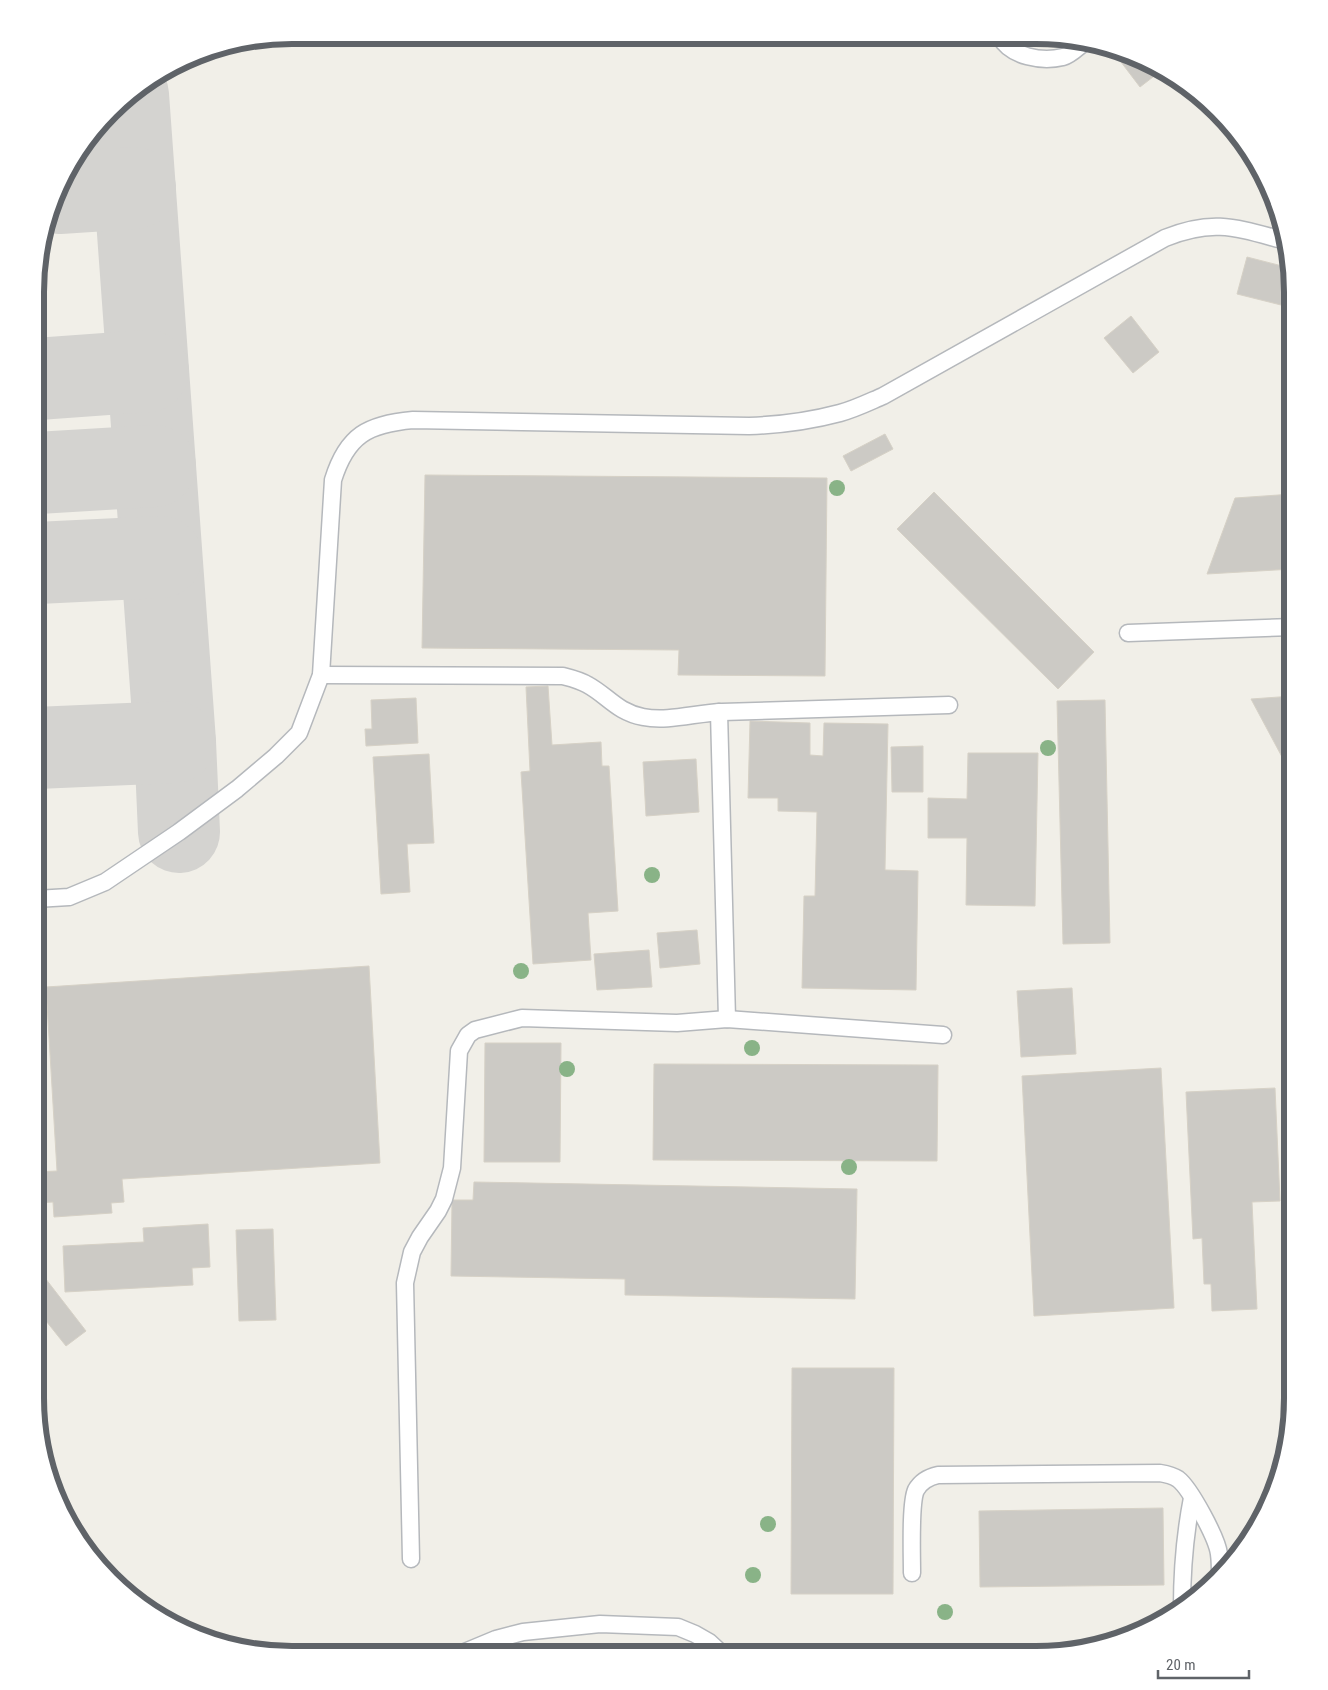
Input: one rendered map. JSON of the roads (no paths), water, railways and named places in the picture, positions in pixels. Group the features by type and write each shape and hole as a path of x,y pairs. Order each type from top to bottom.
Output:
{"lane":[{"path":"1006,44 1012,50 1024,55 1042,58 1065,57 1078,48"},
{"path":"44,899 69,897 106,882 237,790 299,733 321,675 333,480 338,463 348,447 374,427 389,422 413,420 749,426 808,420 841,413 883,396 1165,238 1185,230 1206,226 1228,226 1278,239"},
{"path":"1128,633 1284,627"},
{"path":"321,675 562,676 587,684 612,704 628,712 643,717 659,718 719,712 949,704"},
{"path":"719,712 727,1019"},
{"path":"412,1559 406,1283 412,1252 438,1211 449,1184 452,1168 458,1051 468,1035 475,1030 522,1018 677,1023 727,1019 943,1035"},
{"path":"912,1573 914,1496 921,1483 929,1477 938,1475 1160,1473 1169,1475 1178,1480 1190,1492 1218,1547 1220,1566"},
{"path":"1182,1598 1183,1563 1192,1498"},
{"path":"479,1646 496,1639 523,1632 600,1624 678,1626 713,1646"}]}
